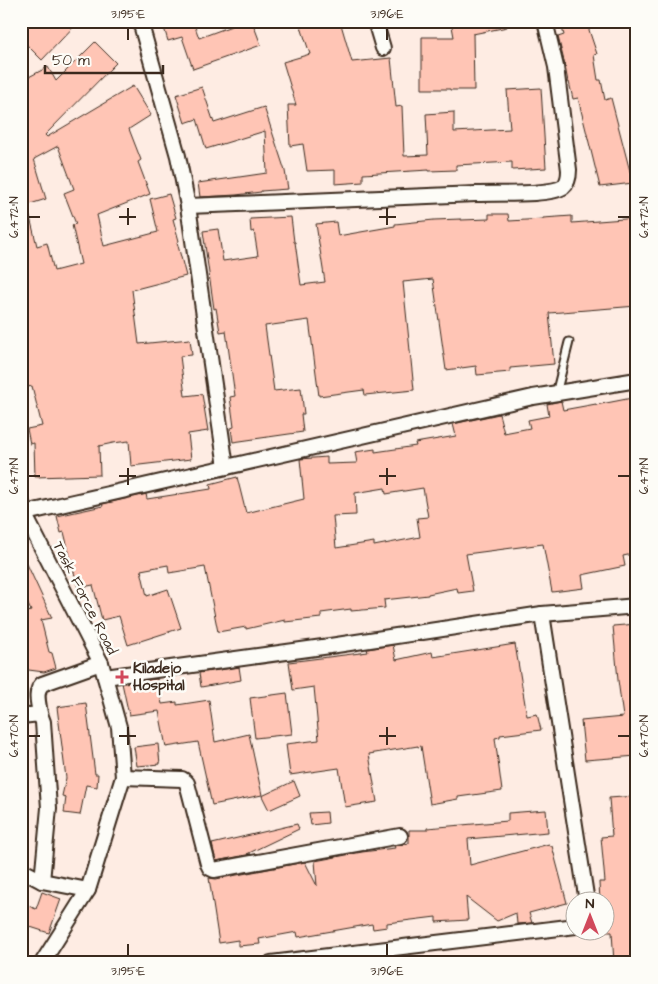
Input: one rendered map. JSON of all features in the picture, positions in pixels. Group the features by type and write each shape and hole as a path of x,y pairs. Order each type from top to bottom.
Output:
{"street":[{"path":"140,21 178,156 188,206 226,467"},
{"path":"375,21 384,48"},
{"path":"188,206 538,192 564,186 569,170 556,67 546,21"},
{"path":"22,509 226,467 533,397 637,380"},
{"name":"Task Force Road","path":"22,509 101,663 119,727 123,776 88,890 42,963"},
{"path":"105,677 542,614 637,606"},
{"path":"542,614 585,892"},
{"path":"42,881 49,808 43,722 40,714 38,688 42,684 101,663"},
{"path":"21,716 40,714"},
{"path":"123,776 182,779 187,783 208,864 214,870 400,836"},
{"path":"21,870 42,881 88,890"},
{"path":"270,963 566,927"}],"lane":[{"path":"556,394 569,342"}],"building":[{"path":"31,21 79,21 42,60 21,39 21,31"},
{"path":"162,21 193,21 199,38 245,21 252,21 261,45 193,69 182,37 168,41"},
{"path":"299,21 340,21 352,62 391,58 396,107 402,106 404,156 428,155 426,114 454,112 454,132 510,129 507,90 541,88 546,168 512,170 512,162 456,165 456,170 363,174 363,182 335,184 335,170 307,171 303,144 290,146 288,105 296,105 283,62 310,54"},
{"path":"451,21 506,21 507,27 473,34 474,90 422,89 422,37 454,37"},
{"path":"560,21 584,21 586,28 588,27 597,54 594,55 598,80 601,80 605,100 611,98 633,183 600,187 578,98 573,99 568,82 558,37 564,35"},
{"path":"95,42 116,63 45,135 47,137 133,86 151,115 129,129 141,160 138,162 150,194 97,215 104,246 158,232 150,199 169,194 176,218 173,219 186,276 132,290 139,344 190,339 192,355 180,356 185,396 202,394 208,431 188,434 191,459 131,466 129,441 99,446 100,475 35,477 34,443 30,444 27,429 42,426 32,386 28,387 23,369 21,369 21,81 48,67 56,81","holes":["58,146 74,189 64,193 76,224 72,225 81,264 54,271 47,243 37,246 27,205 46,199 34,159"]},
{"path":"202,87 214,123 264,107 285,171 288,189 200,197 198,183 267,173 265,131 206,149 197,119 185,123 176,95"},
{"path":"489,214 508,214 509,221 572,216 572,223 637,218 637,306 549,313 554,364 510,368 510,372 477,375 476,366 446,370 433,279 403,282 414,390 365,395 364,390 319,396 309,320 265,326 274,391 301,388 304,414 301,414 303,432 233,442 231,428 234,427 230,397 235,396 226,331 220,332 216,308 214,309 203,231 218,229 223,261 258,256 254,231 251,232 250,219 291,217 301,285 325,282 316,224 336,222 338,236 395,226 395,224 434,220 489,219"},
{"path":"637,397 637,553 623,556 625,566 582,575 584,588 552,592 543,544 466,554 473,591 458,593 457,588 428,595 384,600 385,608 351,611 351,609 321,613 321,618 285,622 285,620 246,629 246,627 218,632 205,567 169,573 168,565 141,570 147,596 168,589 181,628 128,645 119,616 102,620 93,585 78,588 64,532 61,533 57,516 146,494 147,499 211,489 210,484 237,477 246,513 304,499 300,459 327,457 327,464 357,463 355,452 375,449 375,452 416,446 415,443 456,436 453,424 499,414 504,433 530,428 528,420 549,416 547,404 561,401 563,410","holes":["385,488 386,494 423,488 428,517 417,518 420,537 374,546 374,542 336,548 333,516 356,515 355,493"]},
{"path":"21,551 52,618 41,620 49,652 52,653 56,668 44,672 21,669 21,639 24,639 21,613 31,611 21,589"},
{"path":"637,624 637,756 585,760 581,721 623,717 613,626"},
{"path":"515,644 527,716 537,714 541,730 500,735 500,737 495,738 502,791 458,797 458,799 430,804 421,746 369,754 377,802 345,807 339,768 290,775 286,744 319,740 314,687 293,690 289,662 368,652 367,649 393,645 396,660 432,652 433,657"},
{"path":"239,667 241,680 201,687 199,673"},
{"path":"157,679 162,704 177,702 177,705 209,700 215,742 249,734 262,795 212,805 198,742 166,747 159,711 129,715 122,683"},
{"path":"287,693 292,734 255,738 250,698"},
{"path":"86,703 95,774 98,774 97,787 86,785 80,815 64,813 66,797 62,796 66,778 57,707"},
{"path":"158,744 160,764 137,766 134,747"},
{"path":"294,781 300,796 269,810 262,796"},
{"path":"637,796 637,963 614,963 613,942 616,942 616,892 600,892 599,882 605,882 601,837 612,836 609,798"},
{"path":"546,810 548,832 468,839 470,865 549,844 552,846 566,903 529,913 532,923 517,924 516,913 497,921 466,897 468,920 436,922 436,917 387,923 387,927 373,929 372,924 298,937 297,932 259,939 260,944 238,946 238,940 219,943 209,878 216,879 305,862 317,886 315,861 395,848 394,846 409,843 409,830 427,830 427,828 508,821 508,813"},
{"path":"327,812 328,823 311,825 309,813"},
{"path":"297,824 299,829 247,854 251,854 216,861 212,844"},
{"path":"42,892 61,899 49,933 21,924 21,903 36,909"}],"place":[{"name":"Kiladejo Hospital","path":"122,677"}]}
